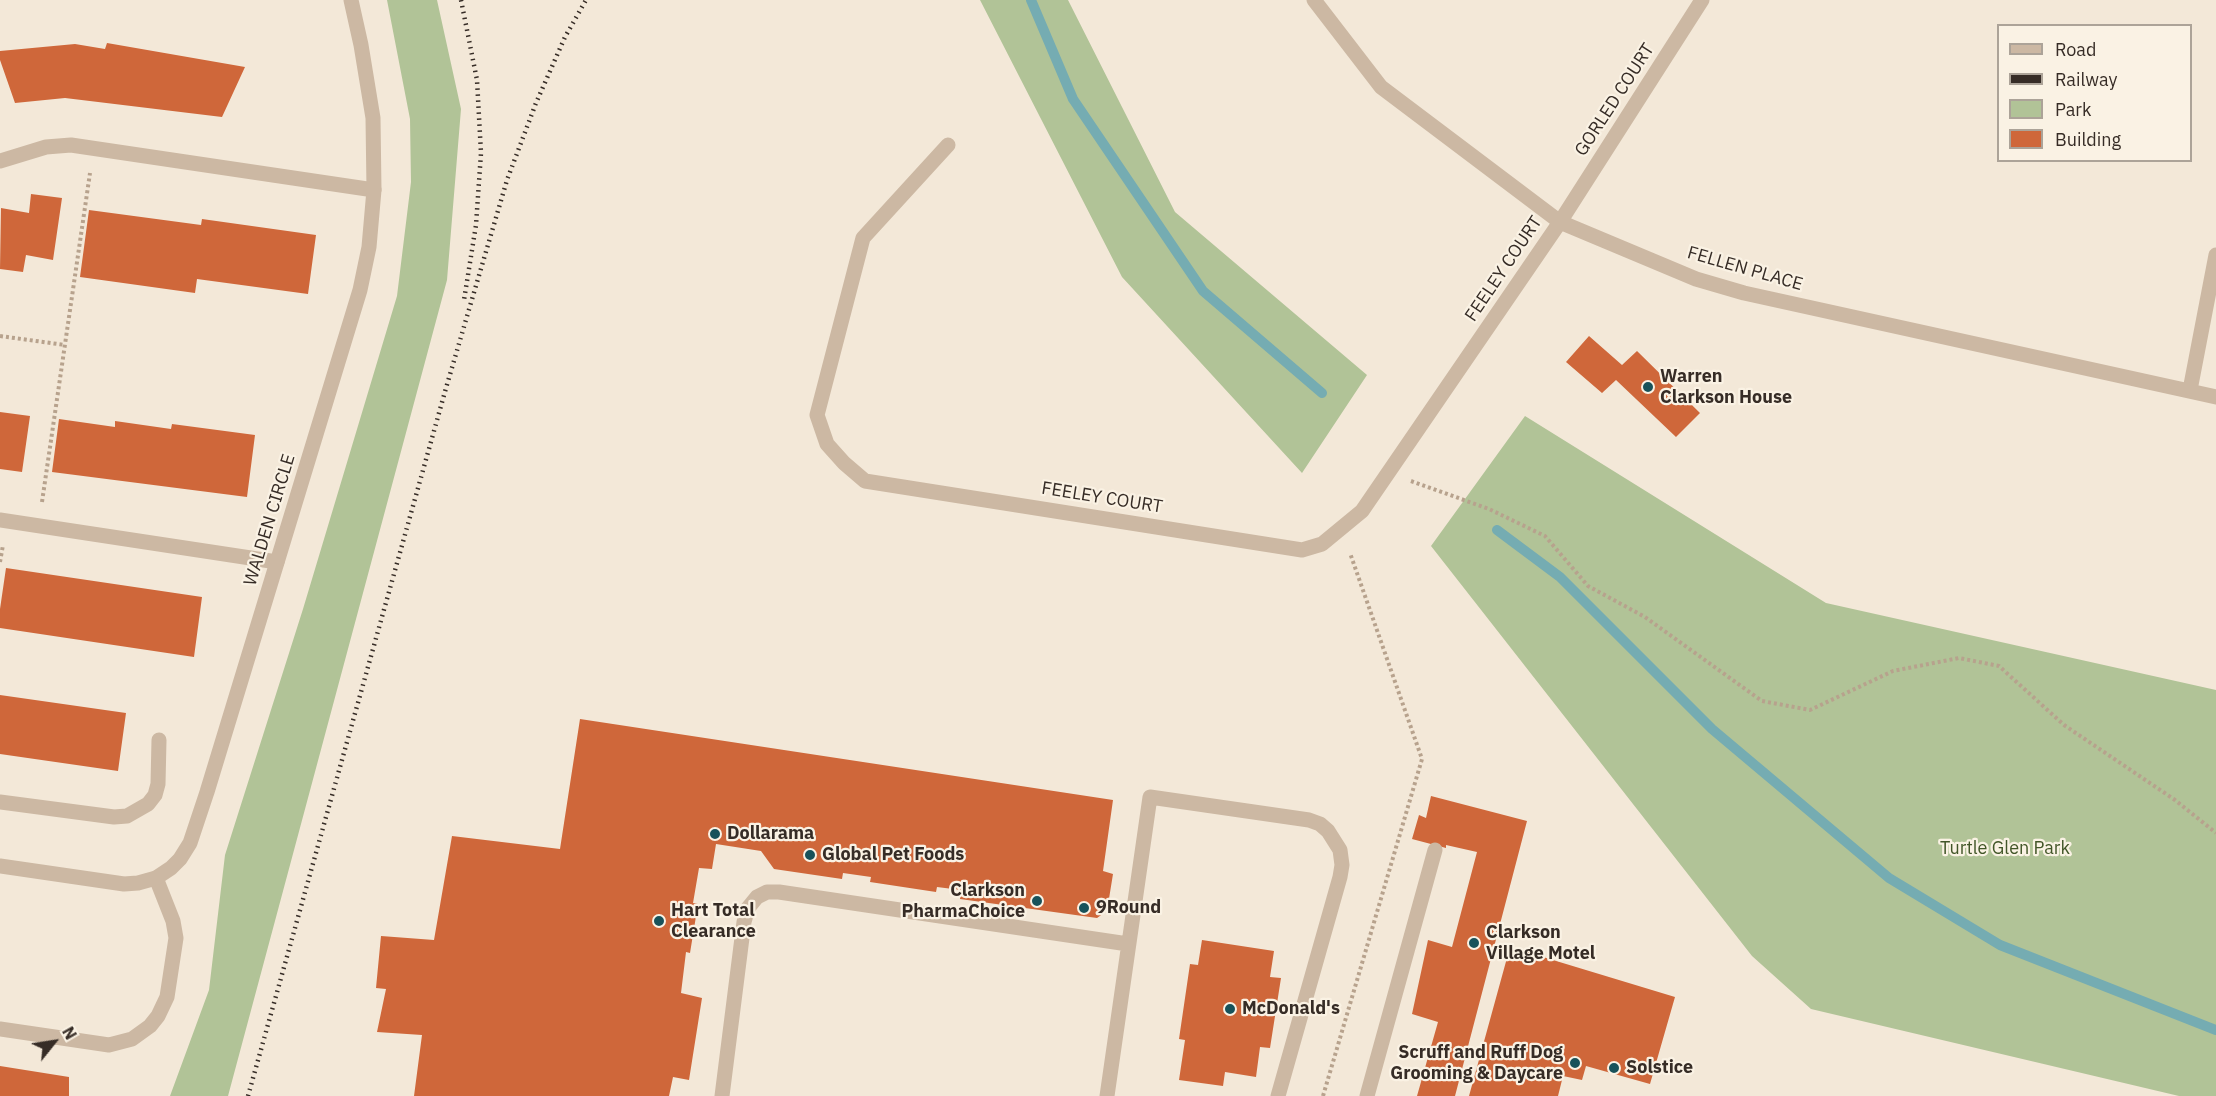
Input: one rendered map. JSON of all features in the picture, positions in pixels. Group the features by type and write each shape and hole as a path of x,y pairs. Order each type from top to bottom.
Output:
{"street":[{"name":"WALDEN CIRCLE","path":"0,866 124,884 138,883 156,878 180,859 190,843 360,290 369,247 375,190 373,118 362,45 351,0"},
{"name":"FELLEN PLACE","path":"1314,0 1381,87 1560,222 1696,279 1744,293 2216,397"},
{"name":"GORLED COURT","path":"1560,222 1702,0"},
{"path":"0,161 60,145 375,190"},
{"name":"FEELEY COURT","path":"948,145 863,238 817,415 827,444 844,463 865,480 1302,550 1322,544 1362,511 1560,222"},
{"path":"2190,390 2216,255"},
{"path":"0,520 277,562"},
{"path":"0,802 114,817 127,816 143,807 155,795 158,784 159,740"},
{"path":"1107,1096 1150,797 1309,820 1328,831 1340,850 1342,865 1340,877 1278,1096"},
{"path":"1367,1096 1436,850"},
{"path":"0,1029 109,1045 132,1039 150,1026 167,998 176,938 173,921 156,878"},
{"path":"722,1096 744,922 748,908 757,897 767,892 1128,944"}],"path":[{"path":"39,526 93,148"},
{"path":"0,336 65,345"},
{"path":"1388,472 1489,509 1545,536 1588,586 1645,617 1762,701 1810,710 1893,671 1959,658 1999,666 2064,725 2175,801 2216,833"},
{"path":"1323,1096 1422,759 1342,528"}],"green space":[{"path":"387,0 437,0 461,109 447,280 228,1096 170,1096 209,990 225,855 303,609 397,296 411,182 410,119"},
{"path":"980,0 1068,0 1175,212 1367,375 1302,473 1122,277"},
{"name":"Turtle Glen Park","path":"1525,416 1826,603 2216,690 2216,1096 2179,1096 1811,1009 1752,956 1431,546"}],"building":[{"path":"107,43 245,67 222,117 65,98 15,103 0,60 0,51 75,44 105,49"},
{"path":"31,194 62,198 53,260 26,255 23,272 0,269 1,208 29,213"},
{"path":"89,210 201,225 202,219 316,235 308,294 197,279 195,293 80,277"},
{"name":"Warren Clarkson House","path":"1589,336 1622,365 1637,351 1700,413 1676,437 1616,380 1602,393 1566,362"},
{"path":"0,412 30,416 22,472 0,469"},
{"path":"59,419 115,427 115,421 171,429 172,424 255,435 247,497 52,472"},
{"path":"6,568 202,597 194,657 0,628 0,609"},
{"path":"0,695 126,713 118,771 0,754"},
{"path":"580,719 1113,800 1103,871 1113,874 1107,911 1097,918 960,899 961,890 937,887 936,892 870,882 871,877 843,873 842,879 774,869 761,851 716,844 712,869 699,868 693,903 698,904 690,953 686,952 681,993 702,998 689,1080 673,1077 669,1096 414,1096 422,1035 377,1032 386,989 376,988 381,936 434,940 452,836 560,849"},
{"name":"Clarkson Village Motel","path":"1431,796 1527,821 1455,1096 1417,1096 1438,1022 1412,1014 1428,940 1452,947 1477,852 1446,845 1446,848 1412,839 1419,815 1426,818"},
{"name":"McDonald's","path":"1202,940 1274,951 1270,977 1281,978 1270,1048 1260,1047 1256,1077 1225,1072 1223,1086 1179,1080 1185,1040 1179,1039 1190,964 1198,965"},
{"path":"1510,947 1675,997 1650,1084 1586,1066 1582,1080 1563,1076 1558,1096 1469,1096"},
{"path":"0,1066 69,1077 69,1096 0,1096"}],"waterway":[{"path":"1031,0 1073,99 1203,291 1322,393"},
{"path":"1497,530 1560,577 1712,729 1889,878 2000,945 2216,1030"}],"railway":[{"path":"461,0 477,80 481,153 476,225 464,300"},
{"path":"248,1096 446,388 507,180 536,103 565,37 586,0"}],"place":[{"name":"Warren Clarkson House","path":"1648,387"},
{"name":"Dollarama","path":"715,834"},
{"name":"Global Pet Foods","path":"810,855"},
{"name":"Clarkson PharmaChoice","path":"1037,901"},
{"name":"9Round","path":"1084,908"},
{"name":"Hart Total Clearance","path":"659,921"},
{"name":"Clarkson Village Motel","path":"1474,943"},
{"name":"McDonald's","path":"1230,1009"},
{"name":"Scruff and Ruff Dog Grooming & Daycare","path":"1575,1063"},
{"name":"Solstice","path":"1614,1068"}]}
